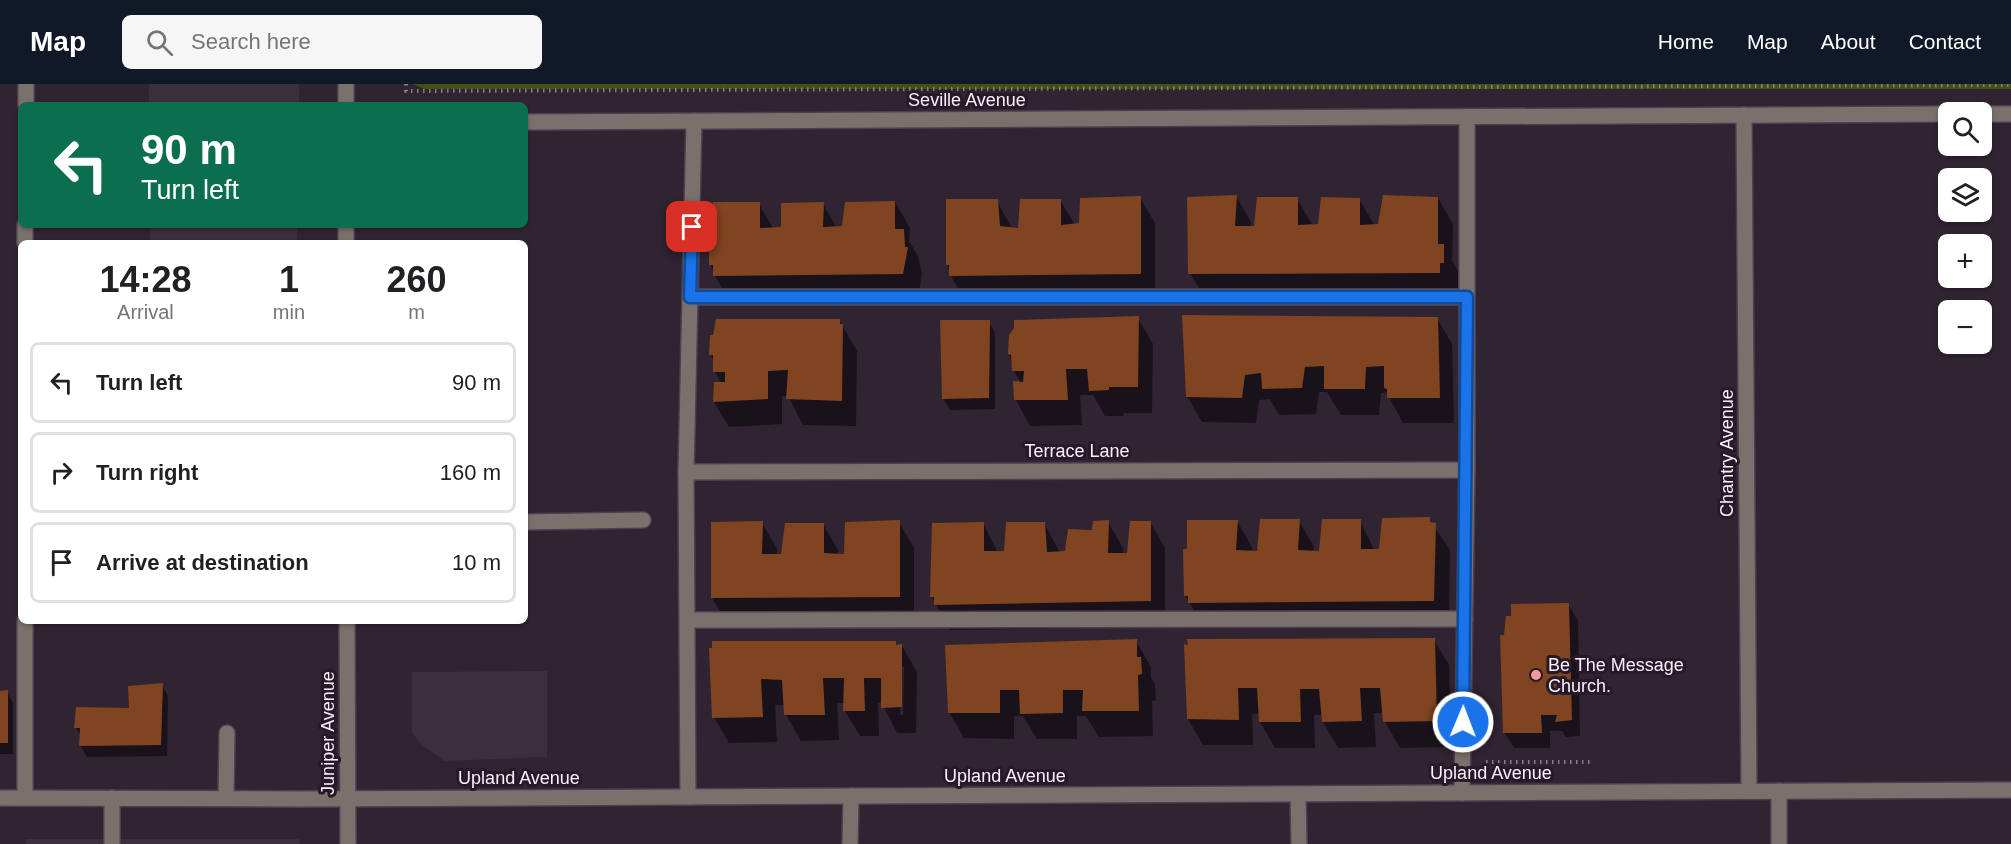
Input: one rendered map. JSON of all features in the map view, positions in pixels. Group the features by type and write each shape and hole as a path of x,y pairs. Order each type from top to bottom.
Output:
{"street":[{"path":"26,84 26,102"},
{"path":"346,84 346,102"},
{"name":"Seville Avenue","path":"528,122 1938,114"},
{"path":"1992,114 2011,114"},
{"name":"Chantry Avenue","path":"1744,115 1749,791"},
{"path":"1462,793 1467,470 1467,117"},
{"path":"688,797 686,472 694,121"},
{"path":"690,297 1467,297"},
{"name":"Terrace Lane","path":"686,472 1467,470"},
{"path":"528,522 643,520"},
{"path":"688,620 1465,618"},
{"path":"25,624 25,798"},
{"name":"Juniper Avenue","path":"347,624 348,844"},
{"path":"226,798 227,733"},
{"name":"Upland Avenue","path":"0,798 348,799 2011,790"},
{"path":"1779,791 1779,844"},
{"path":"1298,794 1299,844"},
{"path":"850,844 851,796"},
{"path":"112,798 112,844"}],"path":[{"path":"406,84 406,92 2011,85"},
{"path":"767,84 767,90"},
{"path":"1462,763 1593,762"}],"shaded area":[{"path":"149,84 299,84 299,102 149,102"},
{"path":"150,228 297,228 297,240 150,240"},
{"path":"547,671 547,757 444,761 421,744 412,733 412,672"},
{"path":"26,839 299,839 300,844 26,844"}],"green space":[{"path":"413,84 2011,84 2011,89 424,89"}],"building":[{"path":"1237,195 1235,226 1254,226 1257,197 1298,197 1298,225 1318,224 1321,197 1360,198 1360,225 1378,224 1383,195 1438,197 1438,244 1444,244 1444,263 1440,263 1440,273 1188,274 1187,197"},
{"path":"1141,196 1141,274 949,276 949,265 946,265 946,199 998,199 1000,226 1018,228 1020,199 1061,199 1061,225 1079,223 1080,198"},
{"path":"895,201 895,229 904,229 905,247 908,247 903,274 713,276 713,265 709,265 709,246 713,246 713,202 760,202 760,228 781,227 781,203 824,202 823,227 842,226 845,202"},
{"path":"1182,315 1438,317 1440,398 1387,398 1387,389 1384,388 1384,366 1366,367 1365,389 1324,389 1324,366 1305,367 1302,388 1262,389 1261,373 1245,375 1242,398 1186,397"},
{"path":"1139,316 1138,387 1109,387 1109,390 1089,391 1087,369 1066,369 1068,400 1014,400 1013,381 1023,382 1024,371 1012,371 1011,355 1008,354 1009,335 1014,328 1014,320"},
{"path":"716,319 840,319 840,324 843,324 842,401 786,399 788,370 768,371 768,399 713,402 714,382 725,382 725,372 713,372 713,355 709,355 710,335 713,335"},
{"path":"940,320 990,320 989,398 942,399"},
{"path":"1430,517 1430,522 1436,523 1434,601 1188,603 1188,596 1184,596 1183,549 1187,549 1187,520 1238,520 1236,550 1257,551 1260,519 1300,519 1298,550 1319,551 1322,519 1361,519 1361,549 1379,549 1382,518"},
{"path":"900,520 900,597 711,598 711,522 763,521 762,554 781,554 785,523 824,523 824,553 844,554 845,522"},
{"path":"1109,520 1108,553 1127,553 1130,521 1151,521 1151,601 934,605 934,597 930,597 932,523 984,522 984,551 1004,551 1006,522 1045,522 1047,552 1065,551 1068,529 1092,530 1093,521"},
{"name":"Be The Message Church.","path":"1569,603 1572,720 1555,722 1557,715 1541,715 1542,733 1503,733 1500,635 1504,635 1506,616 1511,616 1511,604"},
{"path":"1435,638 1437,721 1383,722 1380,688 1360,688 1362,721 1322,722 1319,689 1300,689 1301,722 1259,722 1257,688 1238,688 1239,720 1187,719 1184,644 1188,645 1187,639"},
{"path":"1137,639 1137,657 1141,657 1142,674 1138,675 1139,711 1082,711 1083,690 1063,690 1063,713 1020,714 1019,690 1000,690 1000,713 948,713 945,645"},
{"path":"712,641 896,641 896,645 902,644 902,707 881,708 881,678 864,678 865,711 843,711 844,678 823,678 825,715 784,715 782,680 761,679 763,717 712,718 709,648 712,648"},
{"path":"163,683 161,745 79,746 80,728 74,728 76,707 129,708 128,686"},
{"path":"8,690 8,743 0,743 0,691"}],"place":[{"name":"Be The Message Church.","path":"1536,675"}],"route":[{"path":"692,227 690,297 1467,297 1463,722"}]}
